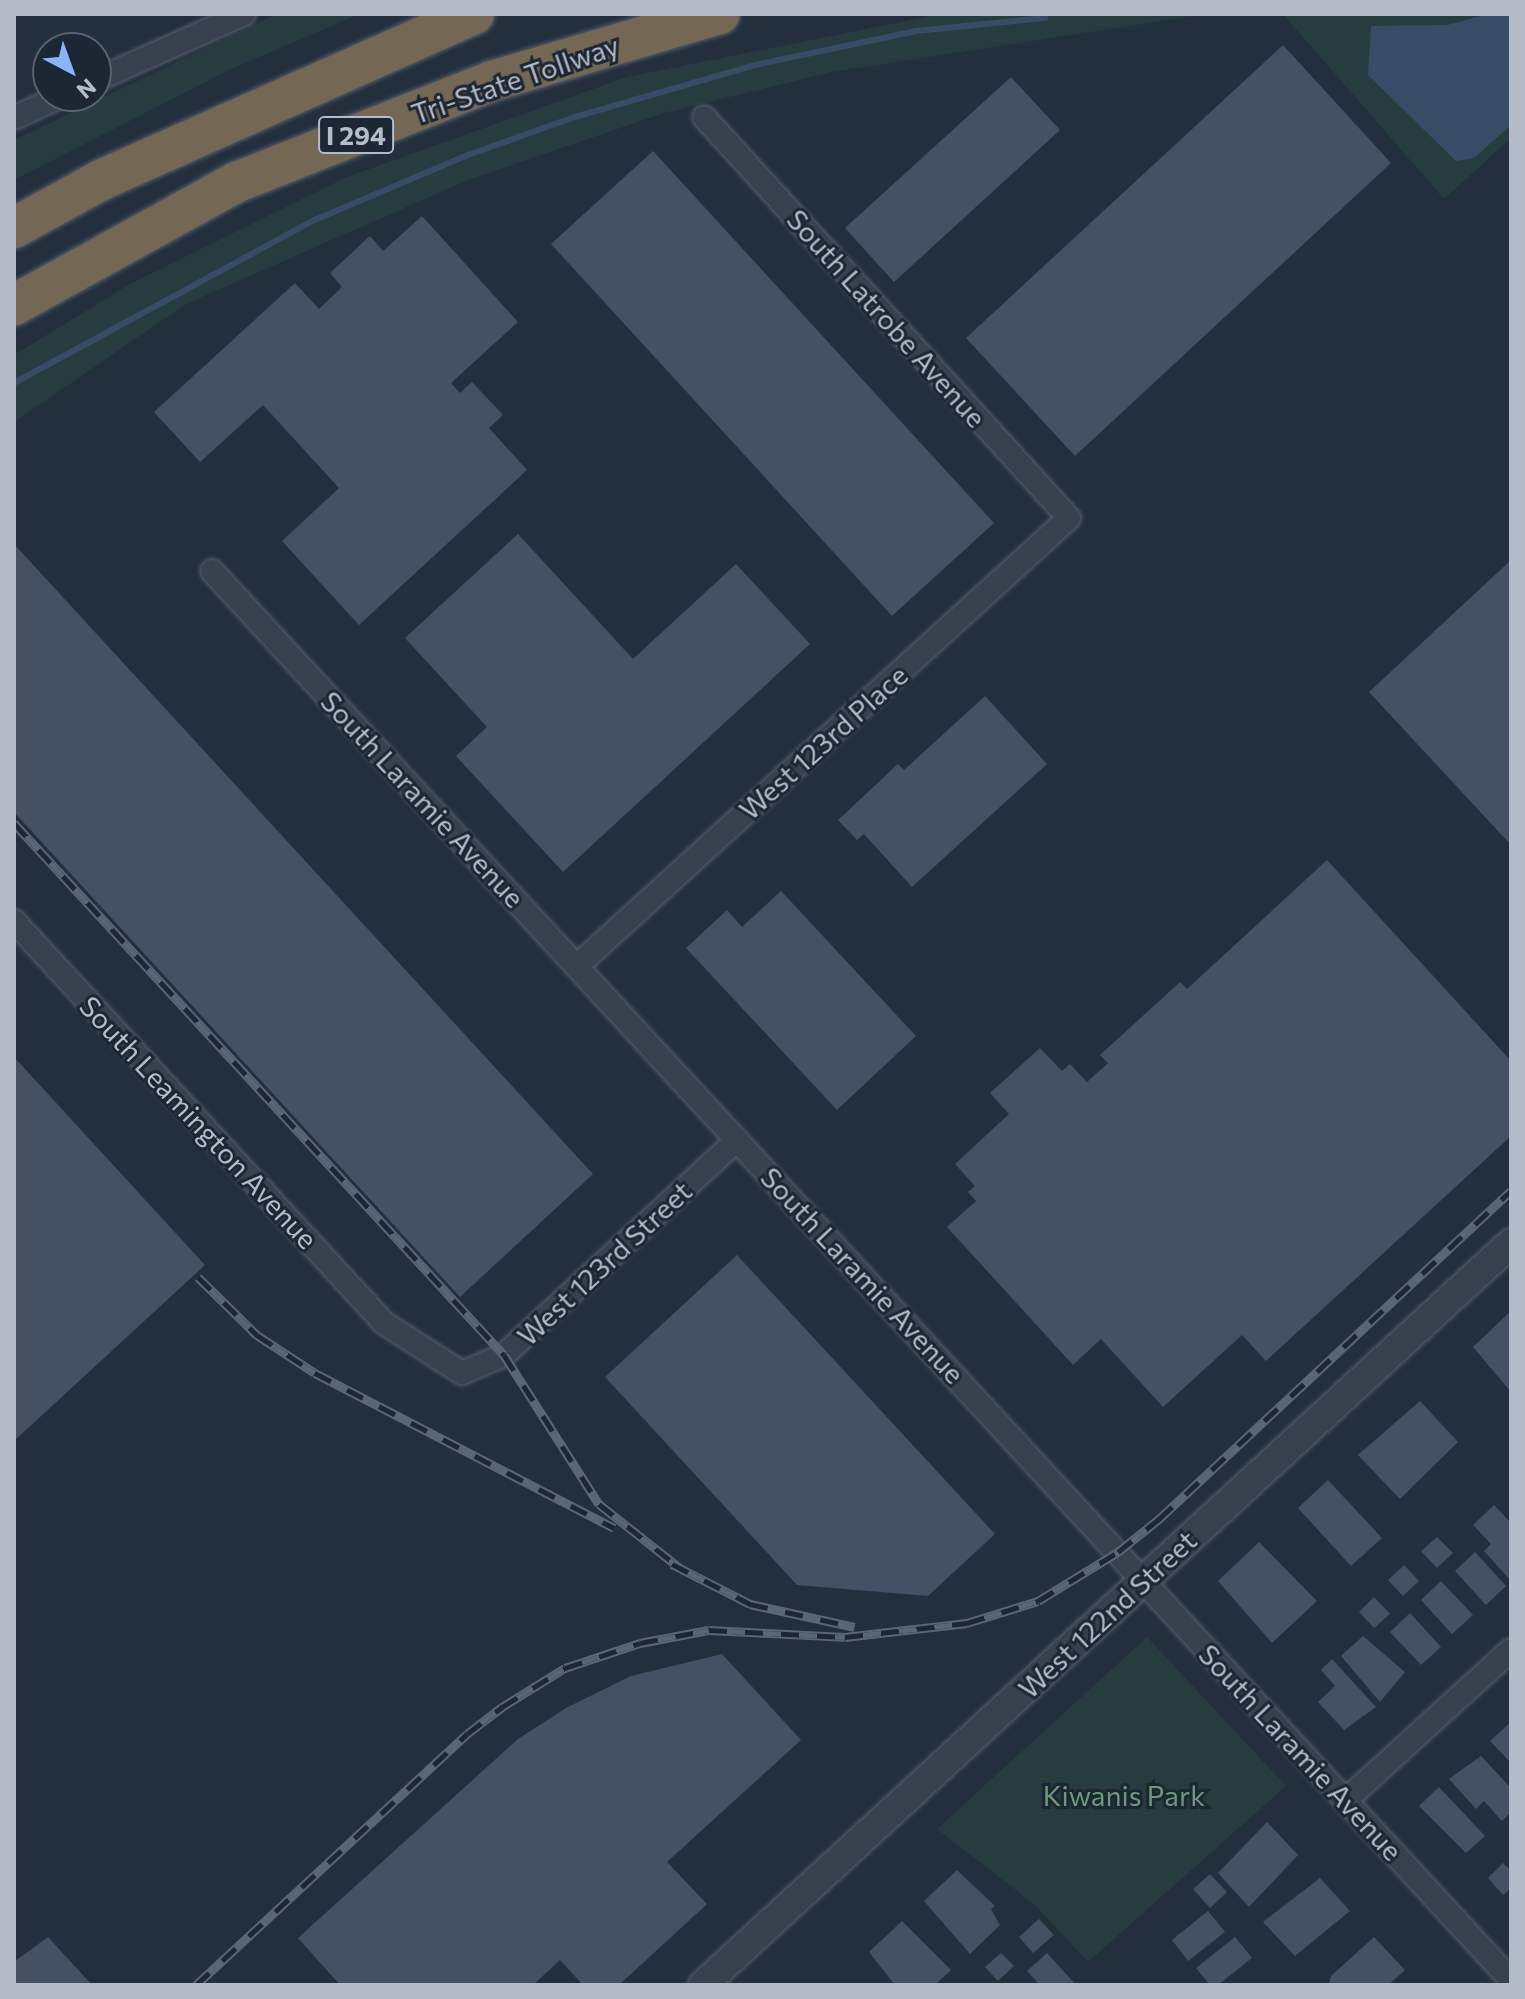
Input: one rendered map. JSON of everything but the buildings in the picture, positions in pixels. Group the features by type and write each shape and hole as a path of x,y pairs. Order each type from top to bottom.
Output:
{"highway":[{"name":"I 294","path":"14,228 101,180 474,14"},
{"name":"Tri-State Tollway","path":"14,305 237,182 492,81 719,14"}],"street":[{"path":"112,73 244,14"},
{"name":"South Latrobe Avenue","path":"704,117 1069,518"},
{"name":"West 123rd Place","path":"577,966 1069,518"},
{"name":"South Laramie Avenue","path":"212,571 1511,1980"},
{"name":"South Leamington Avenue","path":"14,921 384,1323 462,1373"},
{"name":"West 123rd Street","path":"462,1373 504,1355 737,1140"},
{"name":"West 122nd Street","path":"703,1985 1511,1243"},
{"path":"1346,1800 1511,1650"}],"green space":[{"path":"277,14 359,14 229,70 14,180 14,140 72,112 112,112 112,93"},
{"path":"941,14 1208,14 832,72 664,113 468,180 186,304 14,422 14,355 130,284 347,177 627,77"},
{"path":"1283,14 1511,14 1511,138 1444,199"},
{"name":"Kiwanis Park","path":"1147,1637 1286,1786 1088,1962 1035,1905 937,1829"}],"water":[{"path":"1489,14 1511,14 1511,125 1474,158 1456,161 1368,75 1371,26 1447,25"}],"waterway":[{"path":"14,383 310,222 468,155 575,117 755,65 916,31 1045,18"}],"railway":[{"path":"14,823 504,1355 599,1504 680,1568"},
{"path":"196,1985 467,1734 502,1707 565,1668 640,1643 709,1630 845,1637 967,1623 1038,1601 1118,1552 1159,1519 1511,1191"},
{"path":"198,1277 257,1335 315,1373 614,1528"},
{"path":"672,1564 750,1604 855,1627"}]}
